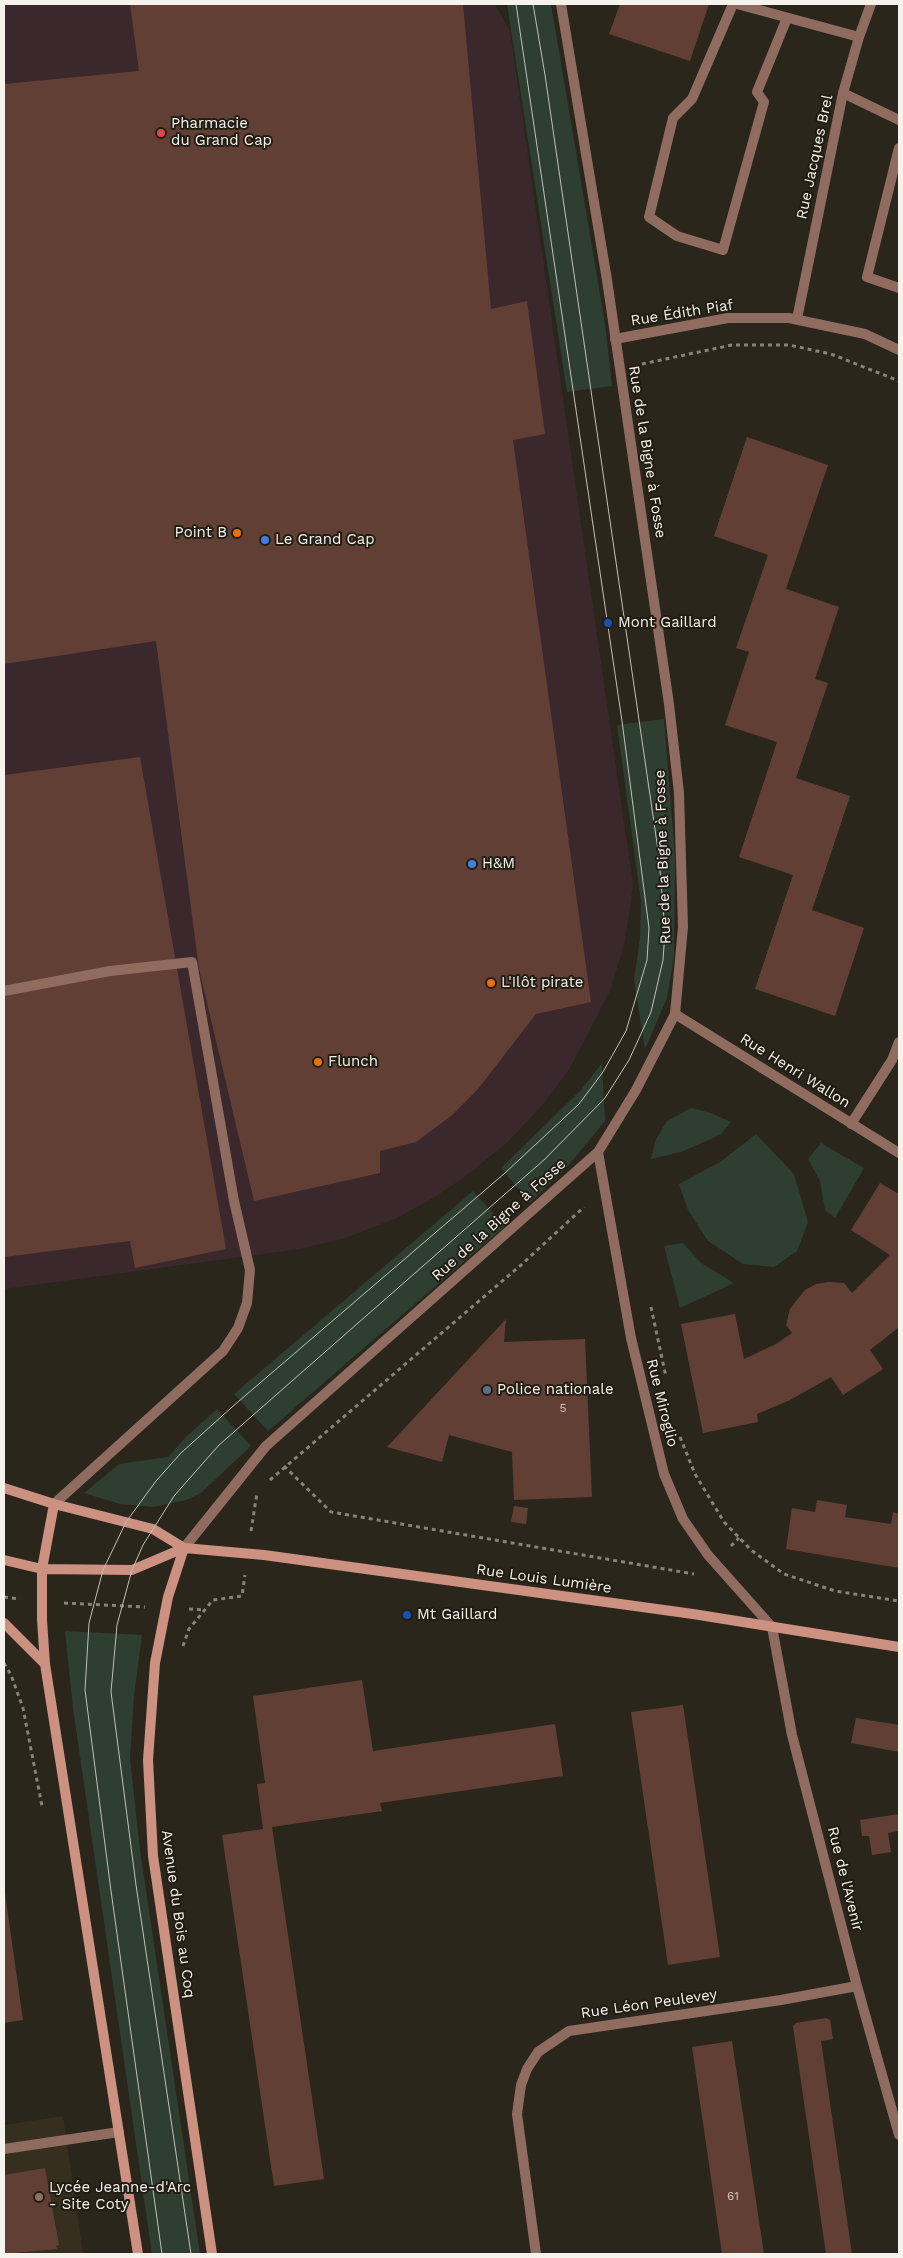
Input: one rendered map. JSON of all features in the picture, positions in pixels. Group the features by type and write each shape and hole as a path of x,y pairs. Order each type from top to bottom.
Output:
{"main road":[{"path":"4,1488 54,1504 153,1529 184,1548"},
{"path":"54,1504 42,1569 42,1620 46,1664 138,2254"},
{"path":"4,1560 42,1569 132,1570 184,1548"},
{"name":"Rue Louis Lumière","path":"184,1548 248,1554 693,1614 899,1647"},
{"name":"Avenue du Bois au Coq","path":"184,1548 166,1608 155,1663 148,1732 148,1760 153,1856 212,2254"},
{"path":"4,1623 46,1664"}],"street":[{"name":"Rue de la Bigne à Fosse","path":"184,1548 266,1446 598,1152 636,1090 675,1014 683,928 679,792 664,665 607,280 561,4"},
{"path":"733,4 715,50 692,99 673,118 648,217 678,236 723,250 764,102 757,92 787,18"},
{"path":"738,4 858,37"},
{"name":"Rue Jacques Brel","path":"796,319 843,93 858,37 871,4"},
{"path":"843,93 899,120"},
{"path":"899,148 867,277 899,288"},
{"name":"Rue Édith Piaf","path":"615,339 728,318 796,319 865,334 899,350"},
{"path":"4,990 110,972 192,962 234,1201 250,1270 247,1303 238,1328 223,1350 54,1504"},
{"name":"Rue Henri Wallon","path":"675,1014 899,1153"},
{"path":"851,1124 892,1060 899,1042"},
{"name":"Rue Miroglio","path":"598,1152 603,1190 631,1338 664,1474 682,1519 714,1562 772,1627"},
{"name":"Rue de l'Avenir","path":"772,1627 792,1735 856,1986 899,2135"},
{"name":"Rue Léon Peulevey","path":"536,2254 517,2114 521,2085 527,2069 538,2052 569,2031 781,2000 856,1986"},
{"path":"4,2149 118,2132"}],"path":[{"path":"615,339 634,365 732,345 789,345 832,354 899,382"},
{"path":"43,1602 206,1610 213,1600 242,1596 257,1493 284,1466 521,1265 603,1190"},
{"path":"650,1306 667,1383"},
{"path":"678,1432 695,1474 724,1522 751,1550 784,1574 835,1591 899,1601"},
{"path":"284,1466 331,1512 700,1575 739,1538"}],"shaded area":[{"name":"Le Grand Cap","path":"4,4 495,4 510,31 633,885 625,942 610,991 570,1068 544,1103 508,1142 462,1179 433,1198 397,1218 345,1238 300,1249 4,1289"},
{"name":"Lycée Jeanne-d'Arc - Site Coty","path":"63,2116 83,2254 4,2254 4,2125"}],"green space":[{"path":"507,4 551,4 605,324 612,386 567,392"},
{"path":"664,719 675,857 674,956 667,998 645,1049 634,980 640,939 641,901 617,725"},
{"path":"602,1063 605,1121 568,1166 530,1203 501,1168 581,1090"},
{"path":"691,1108 711,1113 731,1122 720,1135 681,1152 651,1159 656,1139 667,1121"},
{"path":"756,1134 794,1174 808,1222 797,1251 774,1267 743,1264 708,1241 688,1210 679,1184 720,1162"},
{"path":"821,1143 864,1168 835,1218 825,1210 820,1181 808,1159"},
{"path":"473,1191 505,1226 268,1431 234,1394"},
{"path":"683,1243 701,1263 734,1283 680,1308 664,1246"},
{"path":"217,1409 251,1446 201,1493 186,1500 153,1507 120,1504 84,1493 119,1464 168,1457 186,1437"},
{"path":"65,1631 142,1635 134,1696 130,1758 140,1850 200,2254 152,2254 73,1708"}],"building":[{"name":"Le Grand Cap","path":"130,4 463,4 491,309 527,301 545,434 513,440 591,1002 536,1014 478,1089 451,1116 416,1142 380,1151 380,1173 254,1201 199,969 156,641 4,664 4,84 139,71"},
{"path":"620,4 709,4 690,61 609,34"},
{"path":"747,437 828,465 786,589 839,607 815,679 828,683 796,778 850,796 812,910 864,928 835,1016 755,989 793,875 739,857 777,742 725,725 749,652 736,648 768,555 714,536"},
{"path":"140,757 226,1249 135,1268 130,1241 4,1257 4,775"},
{"path":"880,1183 899,1194 899,1327 870,1350 883,1369 843,1395 831,1377 790,1400 757,1414 758,1422 703,1433 681,1324 735,1314 744,1359 776,1344 792,1333 786,1325 790,1309 805,1290 816,1284 828,1282 844,1283 852,1293 890,1255 851,1230"},
{"path":"506,1319 504,1342 585,1339 592,1497 514,1500 512,1452 449,1435 442,1462 387,1447"},
{"path":"817,1500 847,1505 845,1517 891,1524 893,1512 899,1514 899,1568 786,1549 792,1508 815,1512"},
{"path":"514,1506 528,1508 526,1524 511,1522"},
{"path":"362,1680 373,1751 555,1724 563,1776 380,1803 382,1811 272,1827 324,2179 274,2186 222,1835 263,1829 257,1784 265,1783 253,1696"},
{"path":"683,1705 720,1957 668,1965 631,1712"},
{"path":"856,1718 899,1725 899,1752 851,1743"},
{"path":"899,1814 899,1831 888,1833 891,1852 872,1855 869,1836 862,1836 860,1820"},
{"path":"4,1894 23,2020 4,2023"},
{"path":"826,2018 830,2020 833,2039 821,2041 852,2254 826,2254 793,2026 796,2023"},
{"path":"732,2041 764,2254 722,2254 692,2047"},
{"path":"45,2168 59,2245 56,2246 57,2249 4,2254 4,2175"}],"tram line":[{"path":"162,2254 85,1690 89,1623 103,1570 126,1522 156,1481 181,1453 505,1173 579,1104 603,1072 626,1031 647,960 649,928 622,721 516,4"},
{"path":"191,2254 136,1885 111,1692 117,1625 132,1570 143,1545 174,1496 219,1445 545,1159 605,1098 629,1060 651,1012 663,960 665,932 659,857 533,4"}],"place":[{"name":"Pharmacie du Grand Cap","path":"161,133"},
{"name":"Point B","path":"237,533"},
{"name":"Le Grand Cap","path":"265,540"},
{"name":"Mont Gaillard","path":"608,623"},
{"name":"H&M","path":"472,864"},
{"name":"L'Ilôt pirate","path":"491,983"},
{"name":"Flunch","path":"318,1062"},
{"name":"Police nationale","path":"487,1390"},
{"name":"Mt Gaillard","path":"407,1615"},
{"name":"Lycée Jeanne-d'Arc - Site Coty","path":"39,2197"}]}
